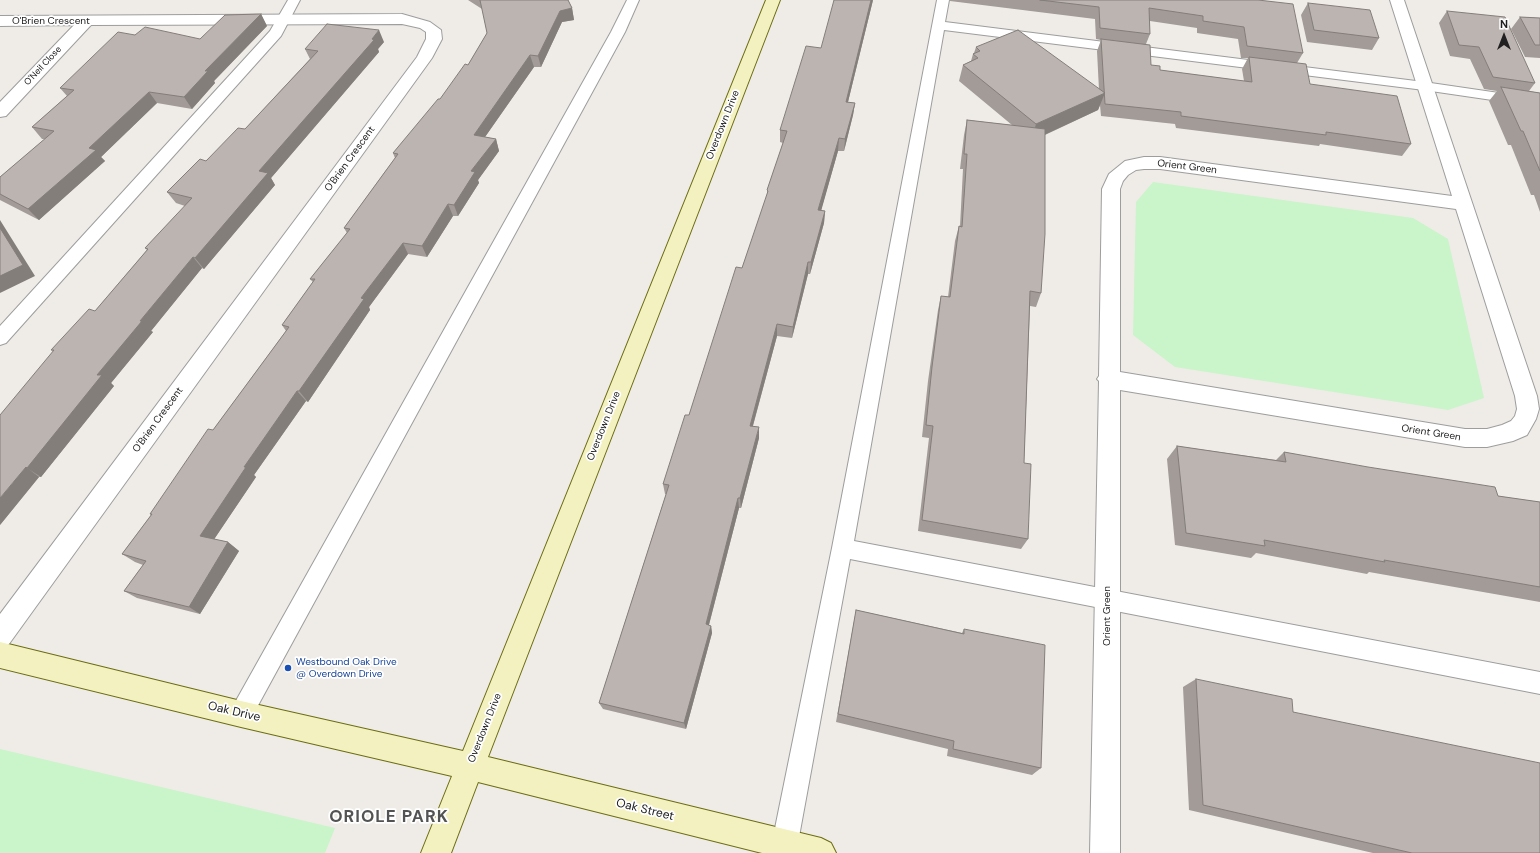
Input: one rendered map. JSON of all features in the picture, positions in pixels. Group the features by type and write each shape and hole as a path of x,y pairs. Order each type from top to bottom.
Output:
{"street":[{"name":"Overdown Drive","path":"436,853 469,766 773,0"},
{"name":"Orient Green","path":"1108,379 1465,438 1487,438 1505,434 1519,428 1525,419 1528,409 1526,396 1397,0"},
{"name":"O'Brien Crescent","path":"0,21 402,19 425,25 433,30 434,39 424,58 0,635"},
{"name":"O'Neil Close","path":"0,112 86,21"},
{"name":"Orient Green","path":"1105,853 1108,379 1111,189 1115,178 1131,165 1144,163 1175,164 1463,204"},
{"name":"Oak Drive","path":"0,655 241,714 469,766"},
{"name":"Oak Street","path":"469,766 784,849 821,853"}],"lane":[{"path":"0,338 276,33 294,0"},
{"path":"241,714 614,39 633,0"},
{"path":"784,849 842,548 943,0"},
{"path":"938,25 1424,86 1540,103"},
{"path":"842,548 1107,598 1540,683"}],"green space":[{"path":"1153,182 1413,218 1448,239 1484,398 1448,410 1175,367 1133,335 1136,202"},
{"path":"0,749 335,828 325,853 0,853"}],"building":[{"path":"480,0 568,0 572,8 560,11 538,56 530,55 474,135 496,139 471,171 475,172 454,205 448,204 422,246 403,243 361,298 364,299 244,467 246,467 200,536 228,542 189,607 124,591 146,561 122,554 152,514 150,514 208,429 213,430 289,327 282,325 315,279 310,279 350,229 344,228 398,154 393,153 438,99 440,99 465,64 468,65 487,33"},
{"path":"834,0 871,0 846,102 855,103 845,139 839,138 818,210 825,211 811,262 808,262 793,327 777,324 750,426 759,427 740,498 738,498 706,624 711,626 684,723 599,703 669,485 663,484 685,415 689,415 736,267 742,268 787,131 780,130 806,46 821,48"},
{"path":"1040,0 1258,0 1293,4 1303,53 1247,46 1244,27 1203,21 1203,16 1149,8 1150,34 1100,28 1099,7"},
{"path":"1308,3 1370,10 1379,38 1314,30"},
{"path":"1447,11 1505,17 1535,83 1493,77 1479,47 1459,45"},
{"path":"261,14 205,71 208,71 184,97 149,92 89,148 96,150 28,209 0,194 0,177 54,131 32,127 74,90 60,88 118,32 135,35 145,27 200,39 225,15"},
{"path":"1520,17 1540,18 1540,45 1535,45"},
{"path":"327,24 379,30 372,39 374,40 259,171 268,173 195,258 193,257 140,321 142,321 97,375 102,375 27,468 26,467 0,498 0,415 54,350 51,350 89,309 95,311 148,249 145,248 192,198 167,192 200,159 206,161 238,128 245,129 318,51 305,49"},
{"path":"1018,30 1105,93 1036,124 963,65 978,58 973,54 980,51 976,47"},
{"path":"1101,39 1150,45 1151,65 1160,66 1160,70 1252,82 1249,57 1306,64 1310,84 1397,96 1411,144 1326,132 1326,135 1181,116 1181,112 1105,104"},
{"path":"1501,87 1540,93 1540,171 1523,131 1521,131"},
{"path":"967,120 1045,129 1045,234 1041,293 1030,291 1024,463 1031,464 1028,539 922,520 933,426 926,425 932,367 941,296 950,297 959,226 962,227 967,154 964,154"},
{"path":"0,228 23,265 0,276"},
{"path":"1177,446 1286,462 1284,452 1495,487 1498,496 1540,502 1540,587 1384,560 1385,562 1264,540 1265,546 1186,533"},
{"path":"856,610 964,634 964,629 1045,645 1041,768 953,749 954,741 838,714"},
{"path":"1196,679 1292,699 1293,712 1540,763 1540,853 1412,853 1203,805"}],"place":[{"name":"Westbound Oak Drive @ Overdown Drive","path":"288,668"}],"district":[{"name":"ORIOLE PARK","path":"389,818"}]}
